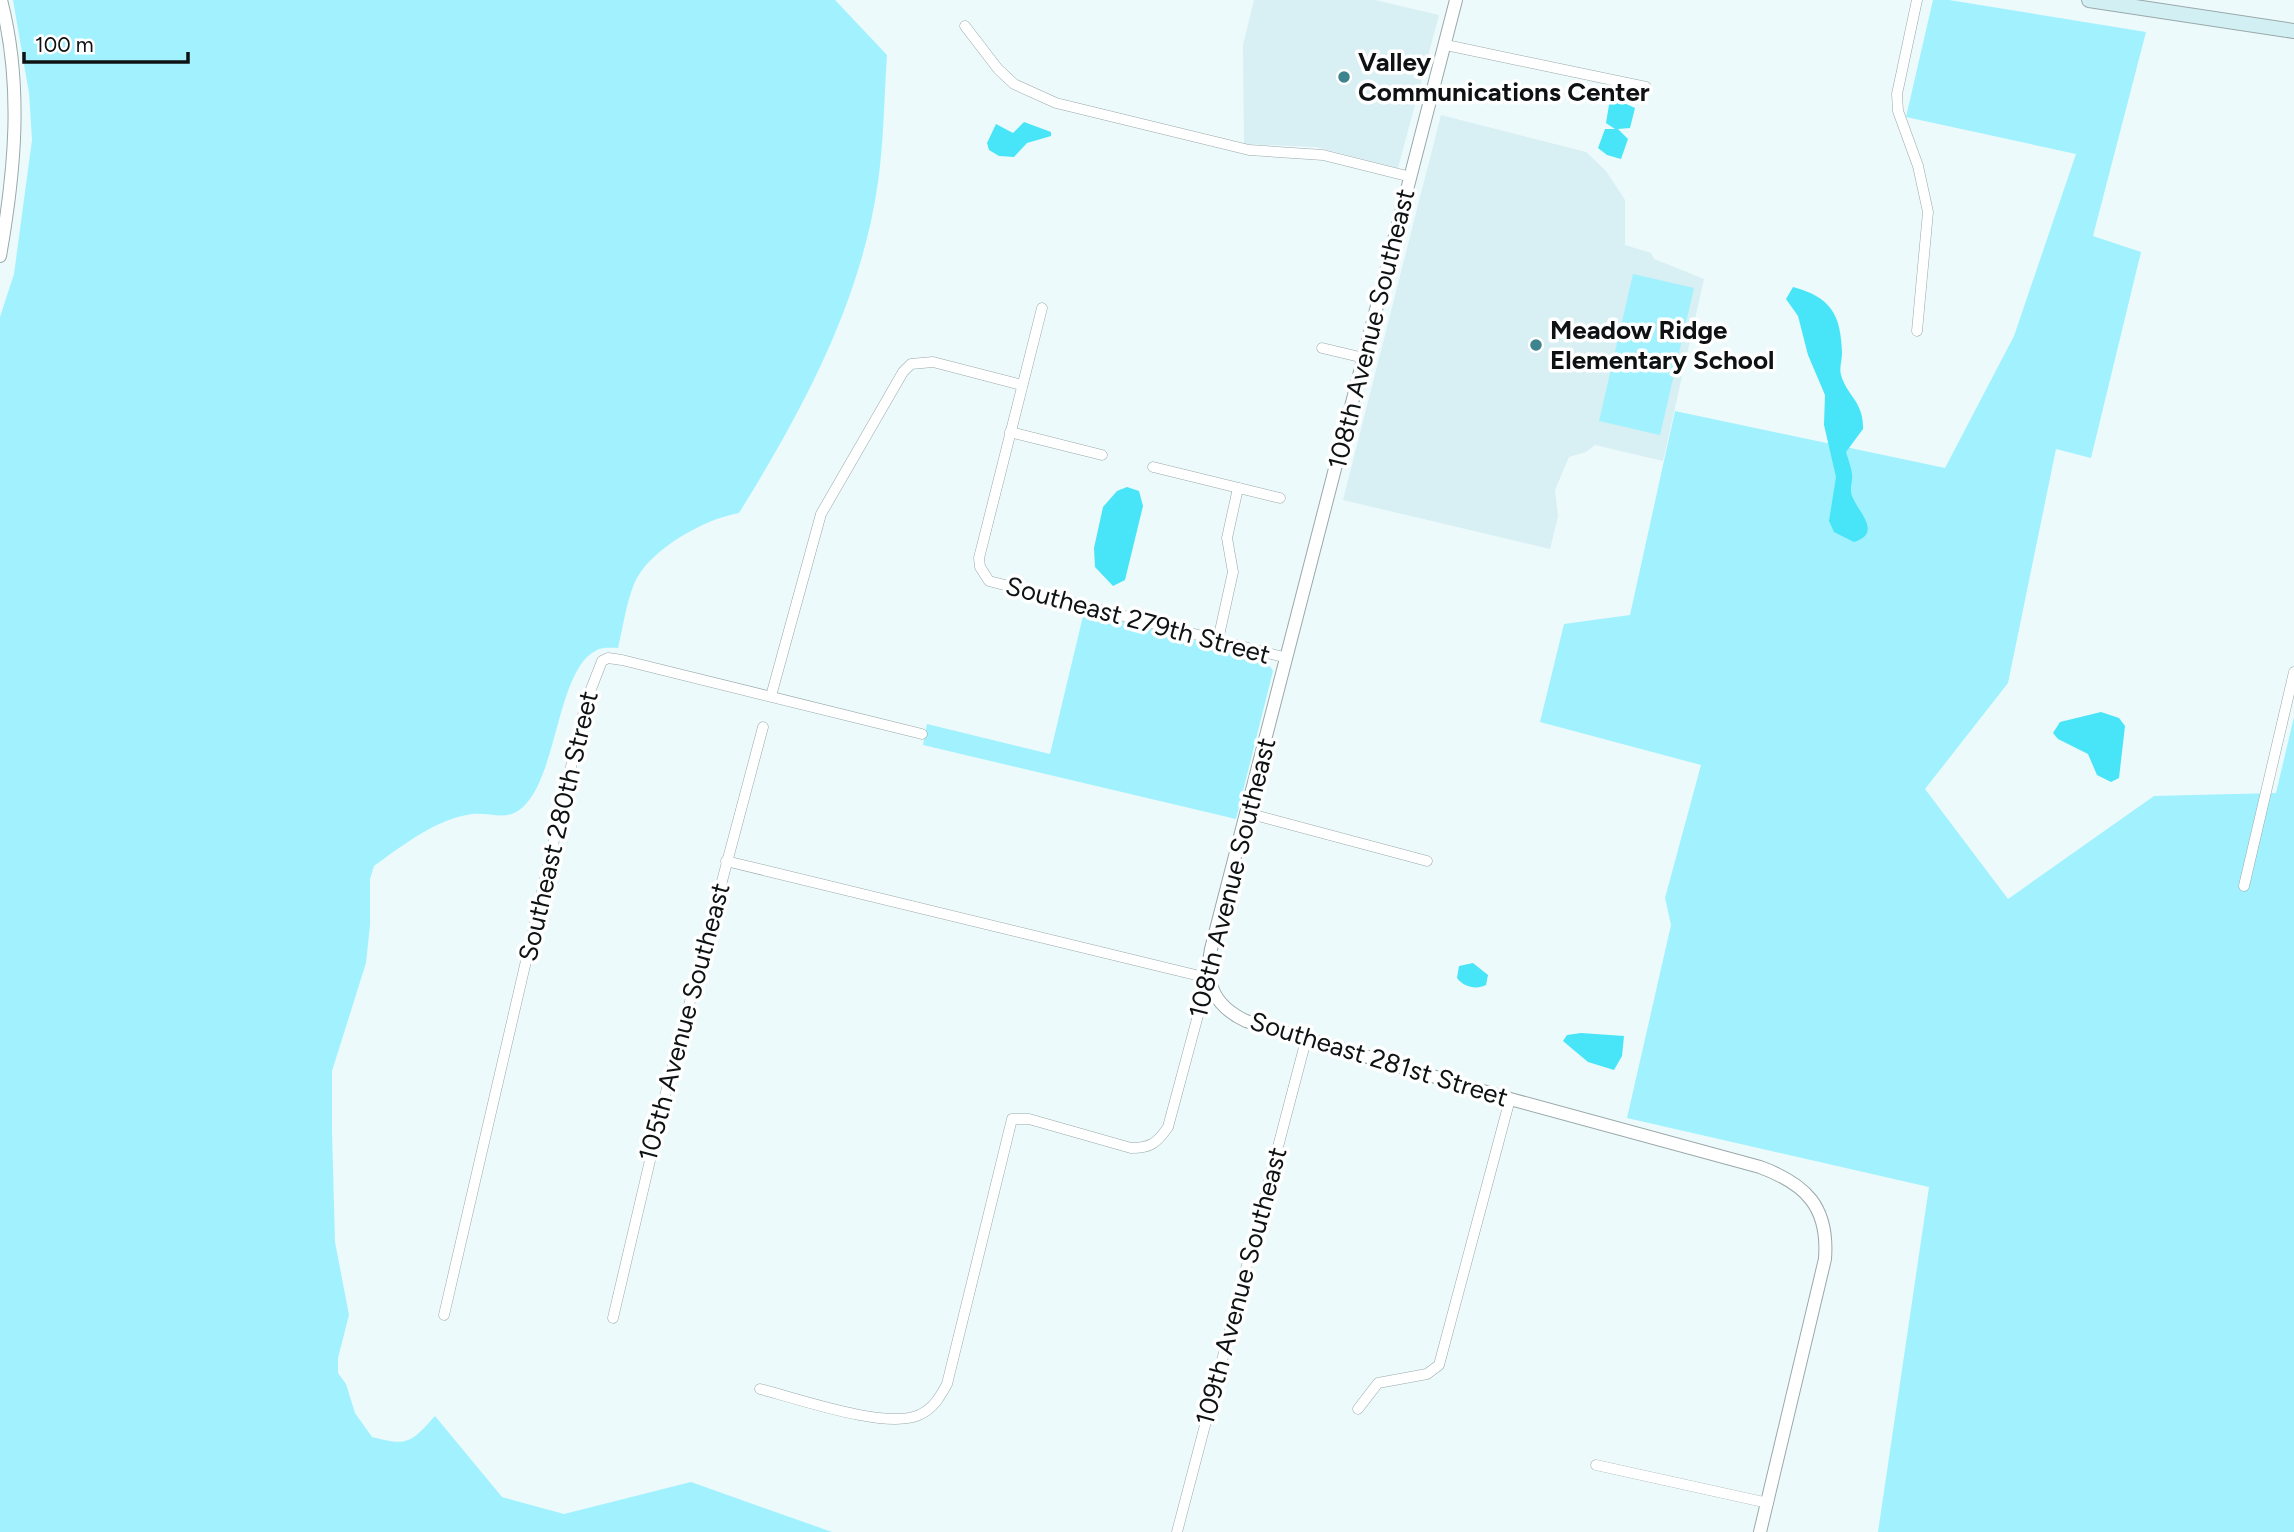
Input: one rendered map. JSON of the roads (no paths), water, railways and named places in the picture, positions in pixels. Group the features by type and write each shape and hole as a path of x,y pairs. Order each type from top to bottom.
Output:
{"main road":[{"path":"2089,0 2294,31"}],"street":[{"path":"0,256 10,192 16,117 13,58 1,0"},
{"name":"108th Avenue Southeast","path":"760,1389 878,1419 918,1416 936,1404 947,1384 1012,1119 1029,1119 1131,1147 1144,1148 1156,1144 1168,1127 1208,978 1210,949 1456,0"},
{"path":"1917,0 1897,94 1900,120 1917,166 1928,212 1917,331"},
{"path":"965,26 998,69 1014,84 1056,103 1249,150 1322,155 1411,177"},
{"path":"1446,45 1646,87"},
{"path":"1042,308 1010,432 1102,454"},
{"path":"1322,348 1364,358"},
{"path":"771,696 821,514 903,372 911,364 933,362 1022,385"},
{"name":"Southeast 279th Street","path":"1010,432 979,558 980,567 989,581 1287,658"},
{"path":"1153,467 1280,498"},
{"path":"1218,640 1233,572 1227,538 1238,488"},
{"name":"Southeast 280th Street","path":"444,1315 586,702 596,669 608,658 622,660 922,734"},
{"path":"2244,886 2294,672"},
{"name":"105th Avenue Southeast","path":"613,1318 637,1205 763,727"},
{"path":"1247,813 1427,861"},
{"path":"726,861 1208,978"},
{"name":"Southeast 281st Street","path":"1208,978 1213,994 1230,1014 1306,1040 1781,1174 1797,1183 1810,1196 1823,1223 1826,1244 1823,1273 1768,1503"},
{"name":"109th Avenue Southeast","path":"1177,1532 1306,1040"},
{"path":"1358,1409 1378,1383 1427,1374 1439,1365 1510,1098"},
{"path":"1596,1465 1768,1503 1760,1532"}],"place":[{"name":"Valley Communications Center","path":"1344,77"},
{"name":"Meadow Ridge Elementary School","path":"1536,345"}]}
